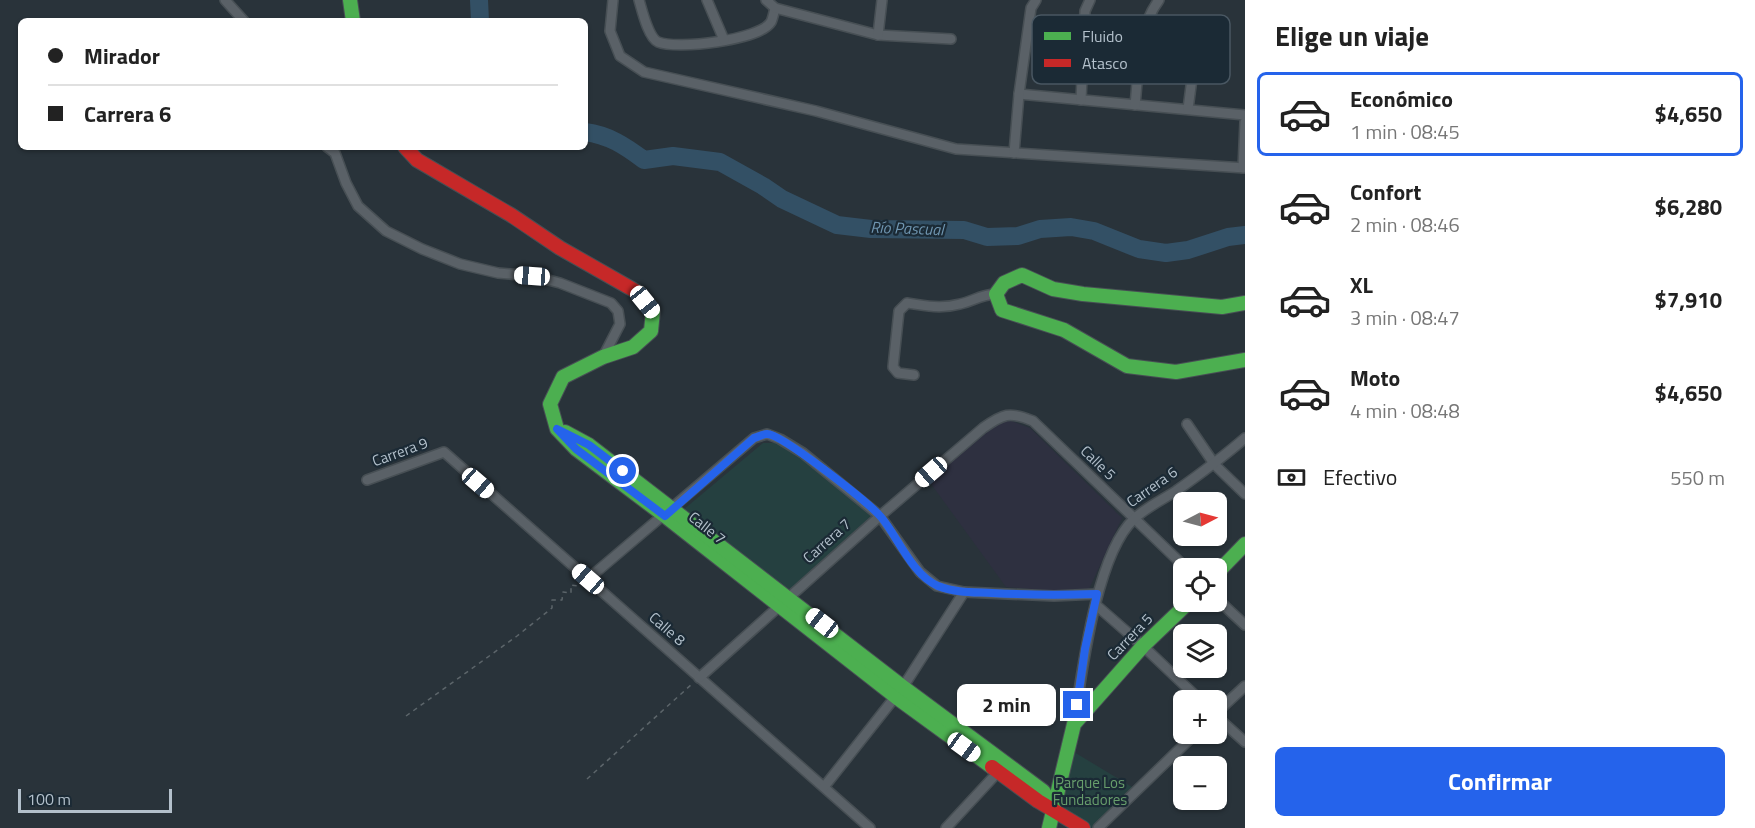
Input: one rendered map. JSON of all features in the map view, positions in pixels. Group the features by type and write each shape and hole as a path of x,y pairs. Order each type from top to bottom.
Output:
{"main road":[{"path":"350,0 353,18"},
{"path":"408,150 417,160 512,215 560,248 638,292 653,311 651,331 633,347 603,357"},
{"path":"1245,303 1222,307 1083,294 1053,289 1022,275 1004,283 996,294 1002,310 1064,330 1127,366 1176,372 1245,360"},
{"name":"Calle 7","path":"603,357 563,377 550,404 557,429 576,449 669,512 900,692 998,772 1038,801 1083,828"},
{"path":"1227,563 1245,544"},
{"name":"Carrera 5","path":"1074,723 1143,646 1179,612"},
{"name":"Calle 7","path":"900,692 1043,791 1054,809"},
{"name":"Carrera 6","path":"1049,828 1074,723"}],"street":[{"path":"225,0 241,18"},
{"path":"613,0 610,31 620,56 644,72 816,111 956,149 1244,168 1245,122"},
{"path":"639,0 653,38 659,42 675,44 724,40 759,32 771,22 775,8"},
{"path":"707,0 724,40"},
{"path":"766,0 775,8 879,35 951,39"},
{"path":"879,35 882,0"},
{"path":"1014,153 1019,94 1031,8 1036,0"},
{"path":"1085,15 1090,0"},
{"path":"1149,15 1160,0"},
{"path":"1081,100 1082,84"},
{"path":"1135,105 1137,84"},
{"path":"1188,110 1191,84"},
{"path":"1019,94 1245,115"},
{"path":"331,150 335,153 346,183 358,206 386,231 460,264 560,283 611,303 618,311 620,324 603,357"},
{"path":"914,375 898,373 893,367 899,311 907,303 934,307 960,304 981,295 996,294"},
{"name":"Carrera 7","path":"699,678 880,516 983,428 1000,416 1010,414"},
{"name":"Calle 5","path":"1010,414 1017,414 1033,421 1176,558"},
{"path":"1187,423 1215,465 1245,494"},
{"path":"588,579 754,438 767,434 803,453 880,516 920,572 937,586 964,592 1054,596 1097,594"},
{"name":"Carrera 6","path":"1074,723 1085,649 1097,594 1123,531 1134,518 1215,465 1245,438"},
{"name":"Carrera 9","path":"367,480 444,453"},
{"name":"Calle 8","path":"444,453 870,828"},
{"path":"824,787 900,692 964,592"},
{"path":"1096,605 1189,690"},
{"path":"1227,608 1245,625"},
{"path":"1227,703 1245,686"},
{"path":"1227,725 1245,742"},
{"path":"1098,828 1185,744"},
{"path":"945,828 998,772"}],"path":[{"path":"406,716 517,636 552,608 552,600 562,600 563,592 571,593 571,585 580,586 579,579 588,579"},
{"path":"587,778 699,678"}],"shaded area":[{"path":"1009,420 1030,428 1122,518 1089,589 1056,591 1006,587 929,481 997,424"}],"green space":[{"path":"763,443 776,443 791,449 874,514 788,591 683,510"},
{"name":"Parque Los Fundadores","path":"1074,752 1132,787 1092,828 1058,806"}],"waterway":[{"name":"Río Pascual","path":"479,0 480,18"},
{"name":"Río Pascual","path":"588,133 616,142 644,160 673,156 720,162 782,199 837,225 871,229 964,230 987,237 1018,236 1040,229 1071,227 1094,231 1139,249 1166,253 1188,250 1228,237 1245,235"}],"traffic: fast":[{"path":"350,0 353,18"},
{"path":"1245,303 1222,307 1083,294 1053,289 1022,275 1004,283 996,294 1002,310 1064,330 1127,366 1176,372 1245,360"},
{"path":"639,293 653,311 651,331 633,347 603,357 563,377 550,404 557,429 576,449 896,697 992,767"},
{"path":"565,432 589,445 903,687 1043,791 1054,809"},
{"path":"1227,563 1245,544"},
{"path":"1049,828 1074,724 1143,646 1179,612"}],"traffic: jam":[{"path":"408,150 417,160 511,215 560,248 639,293"},
{"path":"992,767 1038,801 1083,828"}],"route":[{"path":"623,471 589,445 557,429 576,449 665,516 754,438 767,434 803,453 880,516 920,572 937,586 964,592 1054,596 1097,594 1085,649 1077,705"}]}
